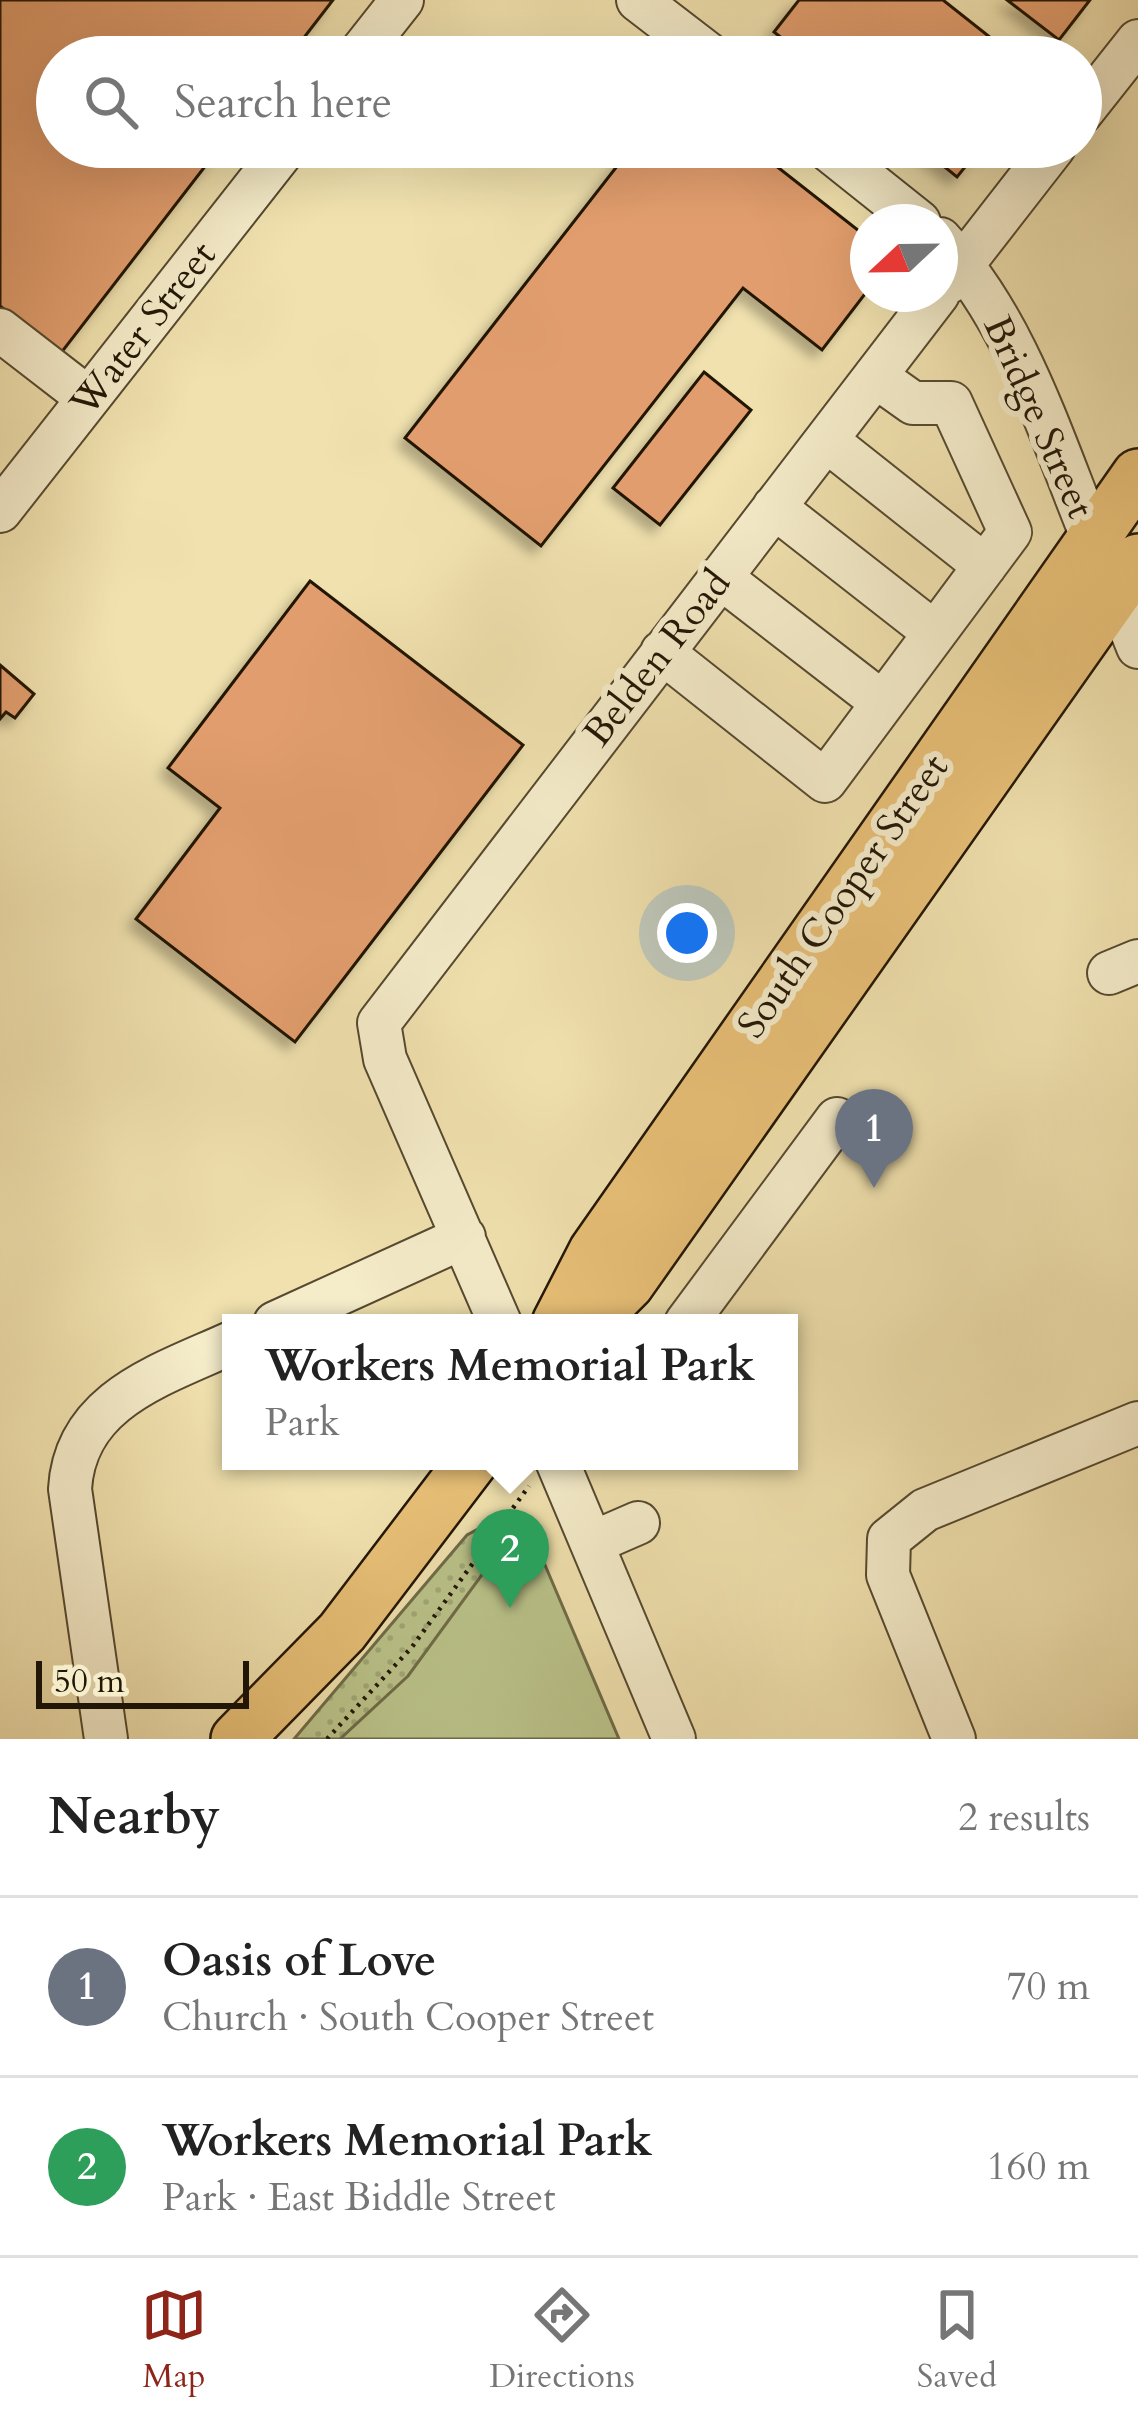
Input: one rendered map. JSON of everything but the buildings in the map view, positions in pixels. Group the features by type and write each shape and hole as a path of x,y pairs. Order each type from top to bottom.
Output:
{"main road":[{"name":"South Cooper Street","path":"598,1314 628,1284 1116,564 1138,475"},
{"name":"South Cooper Street","path":"563,1314 595,1251 1116,564"},
{"path":"237,1739 342,1632 465,1470"}],"street":[{"path":"374,36 402,0"},
{"path":"638,0 685,36"},
{"path":"1102,86 1138,41"},
{"name":"Water Street","path":"0,511 269,168"},
{"path":"851,168 896,204"},
{"name":"Belden Road","path":"958,259 1036,168"},
{"name":"Bridge Street","path":"958,285 1011,340 1116,564 1138,647"},
{"name":"Belden Road","path":"464,1238 385,1059 379,1023 919,312"},
{"path":"0,330 88,398"},
{"path":"662,652 825,781 1010,532 951,403 913,403 875,376"},
{"path":"826,440 985,566"},
{"path":"774,507 934,633"},
{"path":"720,577 883,703"},
{"path":"693,1314 837,1120"},
{"path":"294,1314 464,1238 496,1314"},
{"path":"106,1739 70,1489 72,1454 108,1405 222,1348"},
{"path":"954,1739 888,1575 889,1538 925,1510 1138,1423"},
{"path":"561,1470 674,1739"},
{"path":"592,1543 638,1523"}],"path":[{"path":"327,1739 412,1647 515,1506"}],"green space":[{"path":"493,1521 527,1535 613,1739 294,1739 467,1535"},
{"path":"528,1525 619,1739 340,1739 408,1676 508,1539"}],"place":[{"name":"Oasis of Love","path":"874,1188"},
{"name":"Workers Memorial Park","path":"510,1608"}]}
